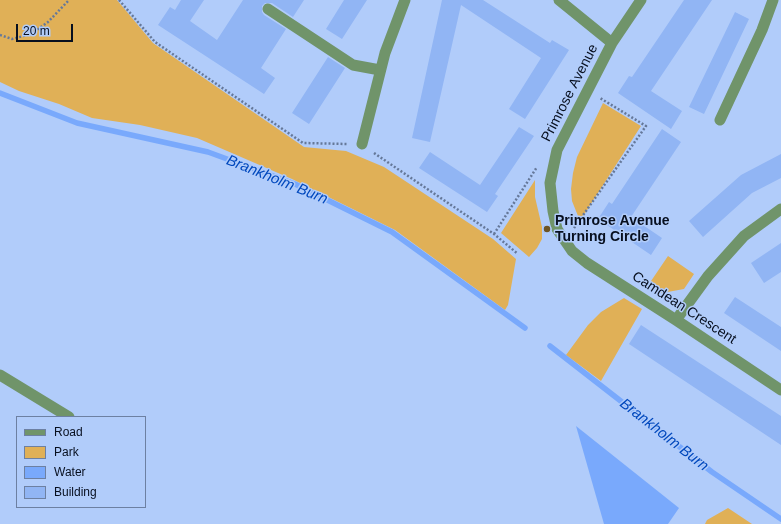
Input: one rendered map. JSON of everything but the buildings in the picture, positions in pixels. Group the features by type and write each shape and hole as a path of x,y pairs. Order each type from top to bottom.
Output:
{"street":[{"path":"362,144 380,70 405,0"},
{"path":"558,0 612,43"},
{"name":"Primrose Avenue","path":"572,251 557,229 553,211 550,183 557,150 612,43 641,0"},
{"path":"720,120 762,30 773,0"},
{"path":"268,9 353,65 380,70"},
{"path":"676,320 708,276 744,236 781,209"},
{"name":"Camdean Crescent","path":"572,251 587,263 781,390"},
{"path":"0,375 66,416"}],"path":[{"path":"0,35 12,39 31,34 48,22 69,0"},
{"path":"119,0 155,42 303,143 362,144 494,234 518,254"},
{"path":"565,241 646,126 588,91"},
{"path":"494,234 539,165"}],"green space":[{"path":"0,0 117,0 153,43 304,147 346,151 384,167 493,239 516,259 508,305 505,310 395,230 292,179 197,138 140,125 92,118 59,104 19,91 0,82"},
{"path":"603,103 641,126 580,221 572,201 571,189 573,173 577,157"},
{"path":"535,180 535,197 542,227 542,239 537,248 529,257 501,233"},
{"path":"668,256 694,274 684,289 662,293 649,284"},
{"path":"624,298 642,309 601,381 566,355 588,325 601,312"},
{"path":"728,508 752,524 705,524 707,520"}],"water":[{"path":"576,426 679,508 668,524 604,524"}],"waterway":[{"name":"Brankholm Burn","path":"0,93 77,123 208,152 295,184 392,232 525,328"},
{"name":"Brankholm Burn","path":"550,346 712,472 781,519"}],"place":[{"name":"Primrose Avenue Turning Circle","path":"547,229"}]}
